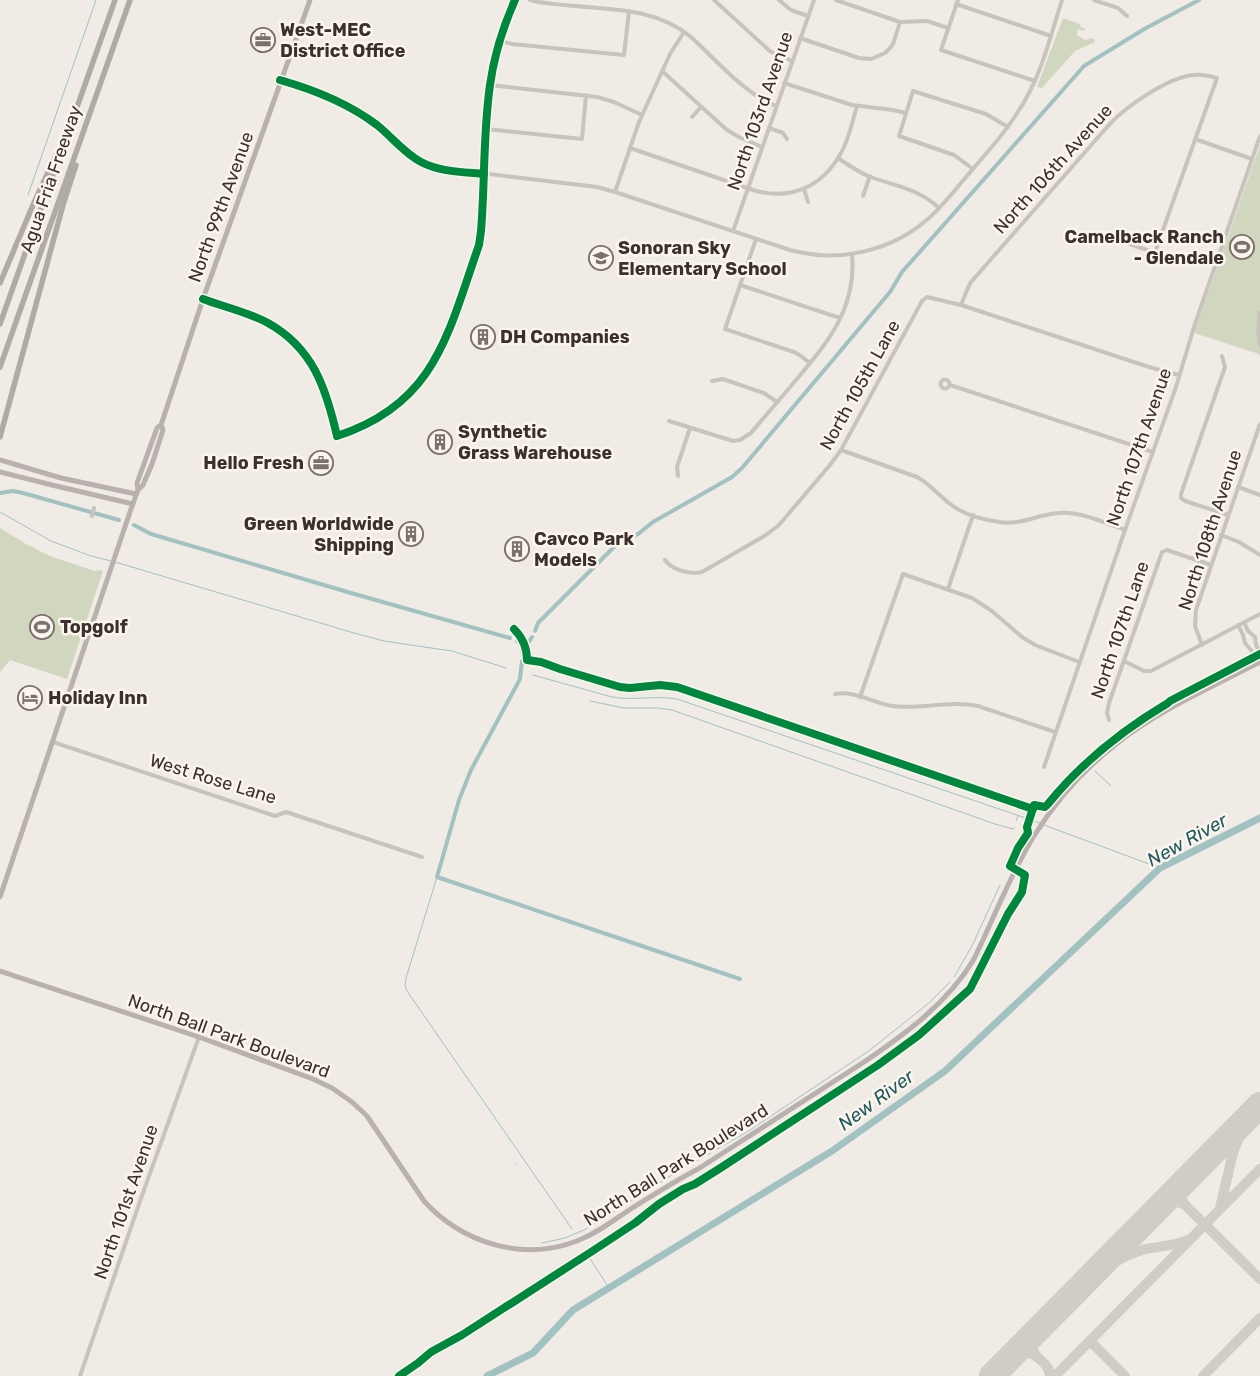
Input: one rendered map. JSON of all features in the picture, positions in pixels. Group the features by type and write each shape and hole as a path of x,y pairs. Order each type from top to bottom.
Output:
{"highway":[{"name":"Agua Fria Freeway","path":"0,324 115,0"},
{"name":"Agua Fria Freeway","path":"0,367 130,0"},
{"path":"0,283 33,205 70,126"},
{"path":"0,437 62,205 73,174 84,131"}],"main road":[{"name":"North 99th Avenue","path":"0,897 137,492 137,483 157,428 161,425 203,299 310,0"},
{"path":"0,460 61,478 137,492"},
{"path":"0,472 133,504"},
{"name":"North Ball Park Boulevard","path":"0,971 199,1037 318,1081 344,1096 367,1116 424,1201 457,1229 479,1240 505,1248 527,1250 556,1247 577,1241 597,1231 734,1146 864,1062 890,1044 931,1010 967,971 1015,869 1035,834 1074,784 1115,744 1142,726 1260,662"}],"street":[{"path":"203,299 266,322 296,344 312,363 320,379 330,406 337,436 370,423 397,405 415,388 432,364 446,336 479,245 490,85 500,41 515,0"},
{"path":"530,0 629,11 663,19 684,32 749,91 776,106"},
{"path":"714,0 772,52 792,60"},
{"path":"779,0 791,10 808,16"},
{"name":"North 103rd Avenue","path":"733,231 814,0"},
{"path":"836,0 900,22 927,21 948,28"},
{"path":"280,80 324,95 346,105 367,118 415,158 444,170 579,184 615,192 790,250 830,256 852,254 897,240 922,223 973,169 1008,127 1024,103 1035,80 1062,0"},
{"path":"1094,0 1118,8 1127,16"},
{"path":"1035,80 941,50 957,2 1051,36"},
{"path":"500,41 512,44 624,55 629,11"},
{"path":"800,38 871,59 885,53 893,44 900,22"},
{"path":"615,192 642,114 674,46 684,32"},
{"path":"662,71 732,134 762,147"},
{"name":"North 106th Avenue","path":"961,305 971,282 1110,123 1123,111 1151,92 1176,79 1193,75 1217,78 1195,139"},
{"path":"784,83 857,106 883,108 906,113"},
{"path":"490,85 586,95 606,99 642,114"},
{"path":"973,169 954,155 899,136 913,91 986,114 1008,127"},
{"path":"486,129 582,139 586,95"},
{"path":"630,148 761,192 791,193 816,183 838,158 848,139 857,106"},
{"path":"692,117 701,107"},
{"path":"769,128 783,133 787,139"},
{"name":"North 107th Avenue","path":"1044,766 1260,136"},
{"path":"1102,234 1156,253 1195,139 1252,159"},
{"path":"838,158 855,170 918,193 938,208"},
{"path":"863,196 870,176"},
{"path":"804,189 808,202"},
{"path":"756,239 725,329 794,352 810,363"},
{"path":"669,421 726,440 740,440 751,433 831,336 840,318 853,281 852,254"},
{"path":"740,285 840,318"},
{"name":"North 105th Lane","path":"665,560 673,567 686,572 702,572 766,535 784,520 842,450 924,299 931,297 961,305"},
{"path":"961,305 1149,367 1179,375"},
{"path":"1260,313 1258,330 1260,345"},
{"path":"1222,356 1225,367 1181,498 1228,515"},
{"path":"712,381 723,379 764,393 777,402"},
{"path":"950,385 1153,452"},
{"name":"North 108th Avenue","path":"1202,645 1195,629 1194,618 1260,424"},
{"path":"678,476 677,467 690,428"},
{"path":"1255,439 1260,440"},
{"path":"842,450 912,475 925,482 959,510 973,515 1006,523 1024,521 1049,514 1065,513 1082,516 1125,530"},
{"path":"1238,486 1260,496"},
{"path":"92,516 94,508"},
{"path":"948,589 973,515"},
{"path":"1222,535 1239,542 1260,555"},
{"name":"North 107th Lane","path":"1109,720 1108,710 1161,554 1167,550 1211,565"},
{"path":"860,697 903,574 972,598 987,607 1018,634 1035,645 1079,662"},
{"path":"1124,661 1146,672 1153,670 1260,614"},
{"path":"1244,622 1250,633 1255,637 1260,653"},
{"path":"1238,626 1245,643 1260,662"},
{"path":"1243,637 1250,633"},
{"path":"835,694 843,692 878,703 900,706 966,704 978,706 1055,732"},
{"name":"West Rose Lane","path":"53,742 275,816 286,812 422,857"},
{"name":"North 101st Avenue","path":"80,1376 199,1037"}],"green space":[{"path":"1063,18 1080,24 1085,29 1084,31 1078,29 1077,35 1085,40 1094,39 1095,42 1075,51 1042,88 1037,87"},
{"name":"Camelback Ranch - Glendale","path":"1260,145 1260,356 1259,354 1194,333"},
{"name":"Topgolf","path":"0,528 50,556 95,571 103,571 67,679 10,660 0,672"}],"waterway":[{"path":"28,195 96,0"},
{"path":"629,539 653,522 732,477 742,468 890,292 902,272 1084,66 1146,28 1199,0"},
{"path":"0,493 13,491 23,493 119,520"},
{"path":"0,512 51,541 91,556 111,561"},
{"path":"134,525 151,534 510,638"},
{"path":"535,631 538,623 617,544 625,541"},
{"path":"115,562 354,633 384,641 452,651 506,668"},
{"path":"527,645 532,637"},
{"path":"517,641 521,644 522,651"},
{"path":"522,661 520,679 471,770 459,800 437,877 740,979"},
{"path":"533,675 612,697 677,699 1040,823"},
{"path":"590,701 624,708 672,710 995,824 1014,828"},
{"path":"1095,771 1111,786"},
{"path":"1016,821 1018,816"},
{"name":"New River","path":"487,1376 533,1353 573,1310 832,1151 945,1071 1160,868 1260,818"},
{"path":"1044,825 1160,868"},
{"path":"437,877 406,978 405,985 407,991 572,1229"},
{"path":"954,977 972,946 1000,885"},
{"path":"686,1167 747,1132 870,1050 929,1003 950,982"},
{"path":"542,1243 565,1238 586,1229 680,1170"},
{"path":"589,1257 609,1288"}],"taxiway":[{"path":"1220,1208 1233,1153 1241,1133 1260,1106"},
{"path":"1055,1376 1260,1169"},
{"path":"1184,1204 1181,1195 1186,1179"},
{"path":"1173,1193 1260,1279"},
{"path":"1155,1211 1172,1201 1183,1204"},
{"path":"1086,1280 1114,1262 1130,1255 1146,1249 1172,1245 1188,1240"},
{"path":"1203,1376 1260,1318"},
{"path":"1035,1332 1033,1349 1048,1369 1050,1376"},
{"path":"1090,1341 1125,1376"},
{"path":"1010,1358 1024,1353 1030,1353 1037,1357"}],"runway":[{"path":"992,1376 1260,1105"}],"cycle path":[{"path":"203,299 260,319 283,333 296,344 307,357 322,386 337,436 370,422 397,405 417,385 433,362 447,336 479,245 486,121 490,85 499,42 515,0"},
{"path":"280,80 306,88 355,110 377,125 404,150 421,162 444,170 484,174"},
{"path":"514,629 524,643 527,660 541,662 620,687 660,685 677,687 1033,809"},
{"path":"399,1376 431,1352 462,1335 635,1223 659,1204 722,1167 878,1065 919,1035 970,989 1008,914 1022,892 1025,875 1010,866 1018,848 1028,833 1027,827 1034,805 1045,807 1074,774 1103,748 1134,725 1170,701 1260,654"}],"place":[{"name":"West-MEC District Office","path":"263,40"},
{"name":"Camelback Ranch - Glendale","path":"1242,247"},
{"name":"Sonoran Sky Elementary School","path":"601,258"},
{"name":"DH Companies","path":"483,337"},
{"name":"Synthetic Grass Warehouse","path":"440,442"},
{"name":"Hello Fresh","path":"321,463"},
{"name":"Green Worldwide Shipping","path":"411,534"},
{"name":"Cavco Park Models","path":"517,549"},
{"name":"Topgolf","path":"42,627"},
{"name":"Holiday Inn","path":"30,698"}]}
